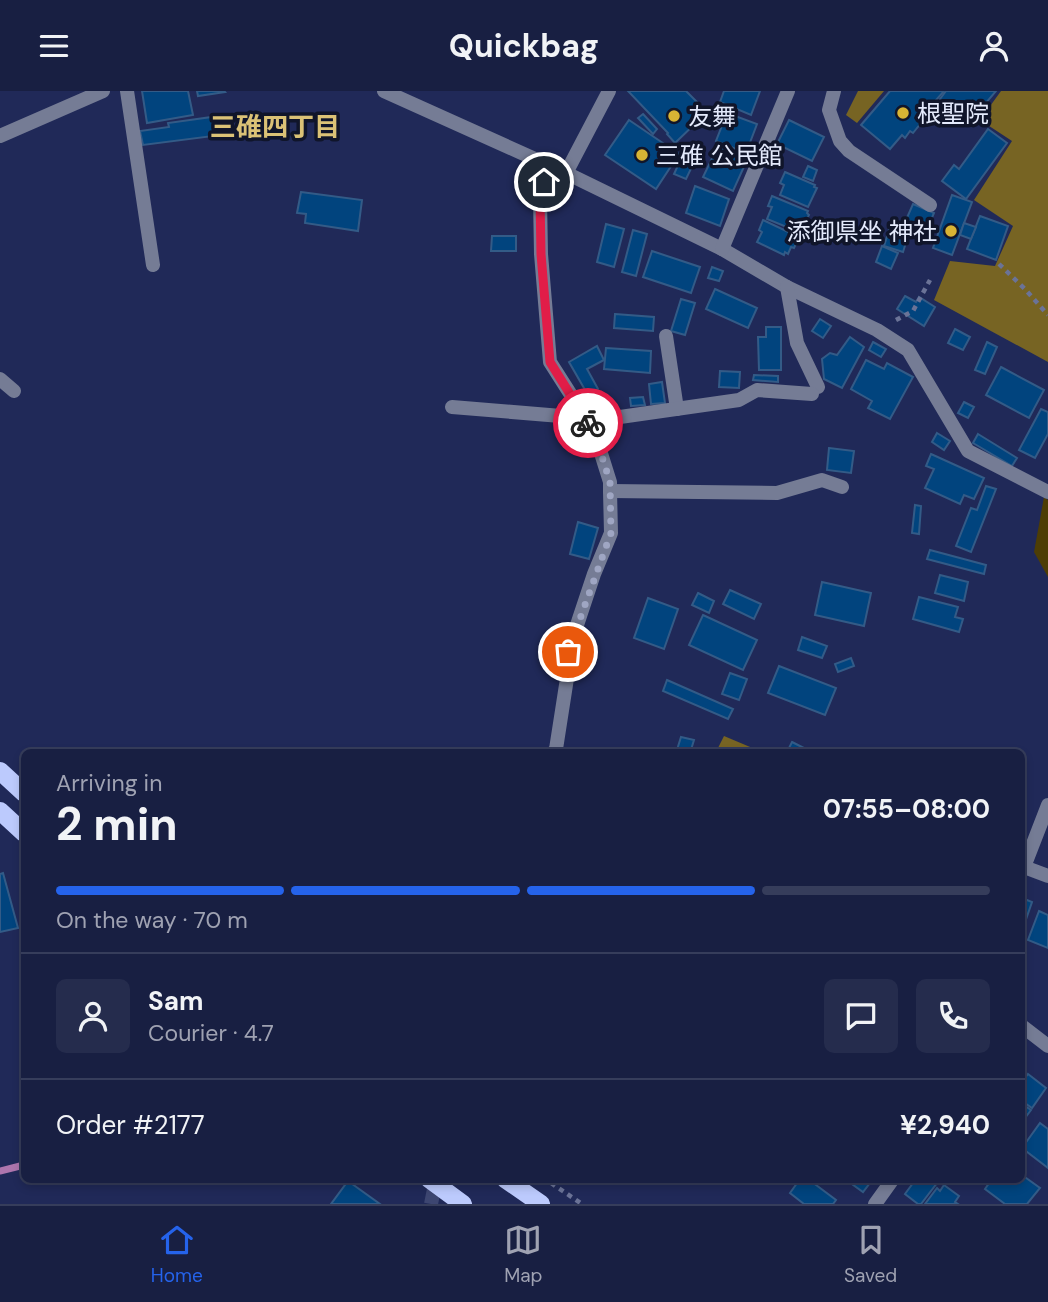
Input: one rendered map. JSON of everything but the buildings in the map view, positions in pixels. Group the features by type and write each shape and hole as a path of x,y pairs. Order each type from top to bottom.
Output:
{"main road":[{"path":"0,771 21,790"},
{"path":"0,811 21,830"},
{"path":"434,1183 463,1204"},
{"path":"511,1183 541,1204"}],"street":[{"path":"0,136 103,91"},
{"path":"127,91 153,265"},
{"path":"384,91 566,173 722,249 787,287 877,330 908,350 968,451 1048,492"},
{"path":"566,173 609,91"},
{"path":"722,249 789,91"},
{"path":"834,91 829,110 840,141 849,151 930,205"},
{"path":"547,165 540,198 540,226 550,362 594,431 610,482 611,533 568,652 568,672 556,749"},
{"path":"594,431 613,418 739,400 757,390 815,391 797,343 787,287"},
{"path":"666,337 677,409"},
{"path":"0,379 14,391"},
{"path":"452,407 584,418"},
{"path":"610,491 777,493 822,480 842,487"},
{"path":"1025,864 1048,805"},
{"path":"1025,867 1048,876"},
{"path":"1025,1029 1048,1046"},
{"path":"875,1204 890,1183"}],"path":[{"path":"999,264 1048,315"},
{"path":"877,330 913,311 930,280"},
{"path":"552,1183 582,1204"}],"shaded area":[{"path":"858,91 884,91 857,123 846,115"},
{"path":"1001,91 1048,91 1048,362 934,300 950,261 995,266 1013,226 974,200 1012,141 980,120"},
{"path":"1044,497 1048,500 1048,577 1034,552"},
{"path":"724,736 755,749 718,749"}],"waterway":[{"path":"0,1171 21,1166"}],"tunnel":[{"path":"431,1204 435,1183"}],"way so far":[{"path":"568,652 611,533 610,482 594,431 588,423"}],"place":[{"name":"根聖院","path":"903,113"},
{"name":"友舞","path":"674,116"},
{"name":"三碓 公民館","path":"642,155"},
{"name":"添御県坐 神社","path":"951,231"}],"district":[{"name":"三碓四丁目","path":"275,127"}],"route":[{"path":"544,182 540,198 541,254 550,362 588,423"}]}
